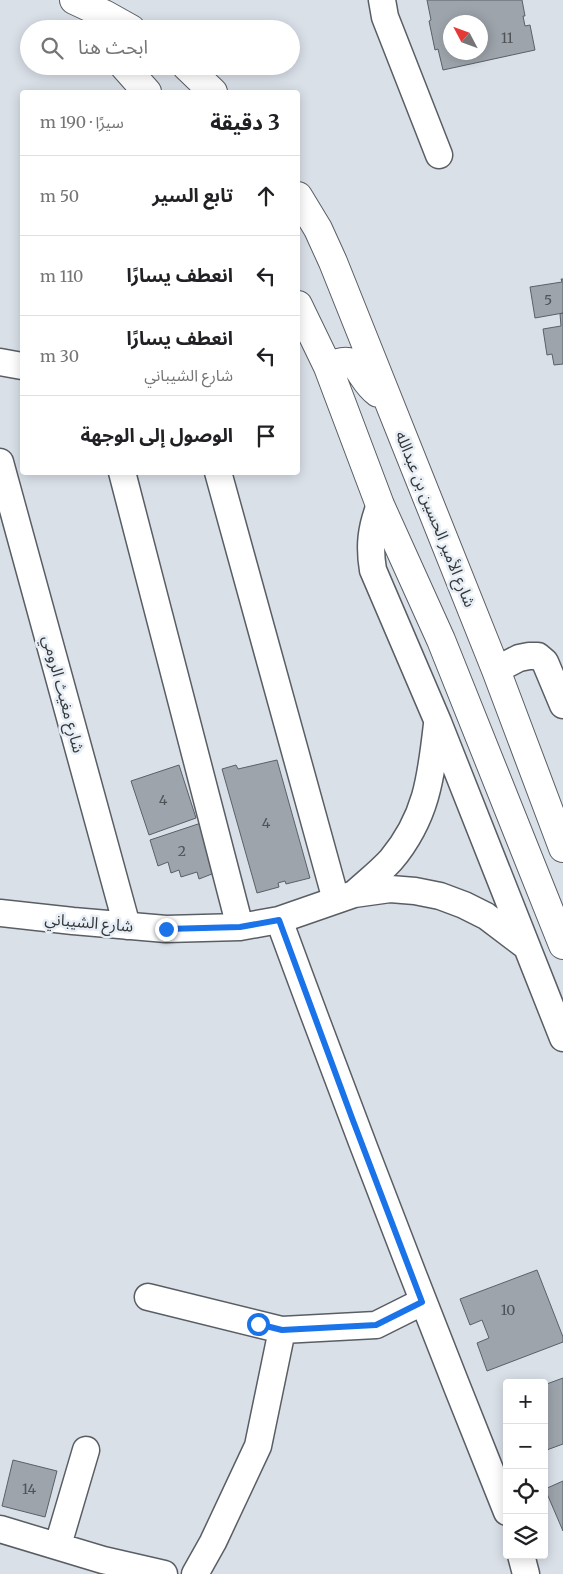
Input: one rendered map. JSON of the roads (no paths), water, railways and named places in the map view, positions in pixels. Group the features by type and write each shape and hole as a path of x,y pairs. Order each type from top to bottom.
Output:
{"main road":[{"path":"74,0 86,20"},
{"path":"74,0 113,20"},
{"path":"132,75 146,90"},
{"path":"195,75 211,90"},
{"name":"شارع الأمير الحسين بن عبدالله","path":"300,199 318,229 333,262 496,670 563,848"},
{"path":"300,309 328,367 380,505 441,640 563,945"},
{"path":"328,367 341,361 348,361 354,364 371,387 388,398"}],"street":[{"path":"382,0 385,17 440,155"},
{"path":"0,362 20,366"},
{"name":"شارع مغيث الرومي","path":"0,462 127,926"},
{"path":"123,475 240,927"},
{"path":"219,475 345,897"},
{"path":"380,505 371,537 370,554 373,570 438,722 563,1038"},
{"path":"496,670 519,658 538,656 545,662 563,705"},
{"name":"شارع الشيباني","path":"345,897 390,861 413,827 428,788 438,722"},
{"name":"شارع الشيباني","path":"3,920 166,929 240,927 279,920 345,897 390,889 440,896 464,905 486,916 527,948"},
{"path":"279,920 422,1302 503,1502"},
{"path":"148,1297 282,1330 376,1325 422,1302"},
{"path":"195,1574 214,1542 258,1446 282,1330"},
{"path":"58,1545 86,1450"},
{"path":"0,1530 58,1545 100,1567 164,1574"},
{"path":"522,1559 526,1574"}]}
